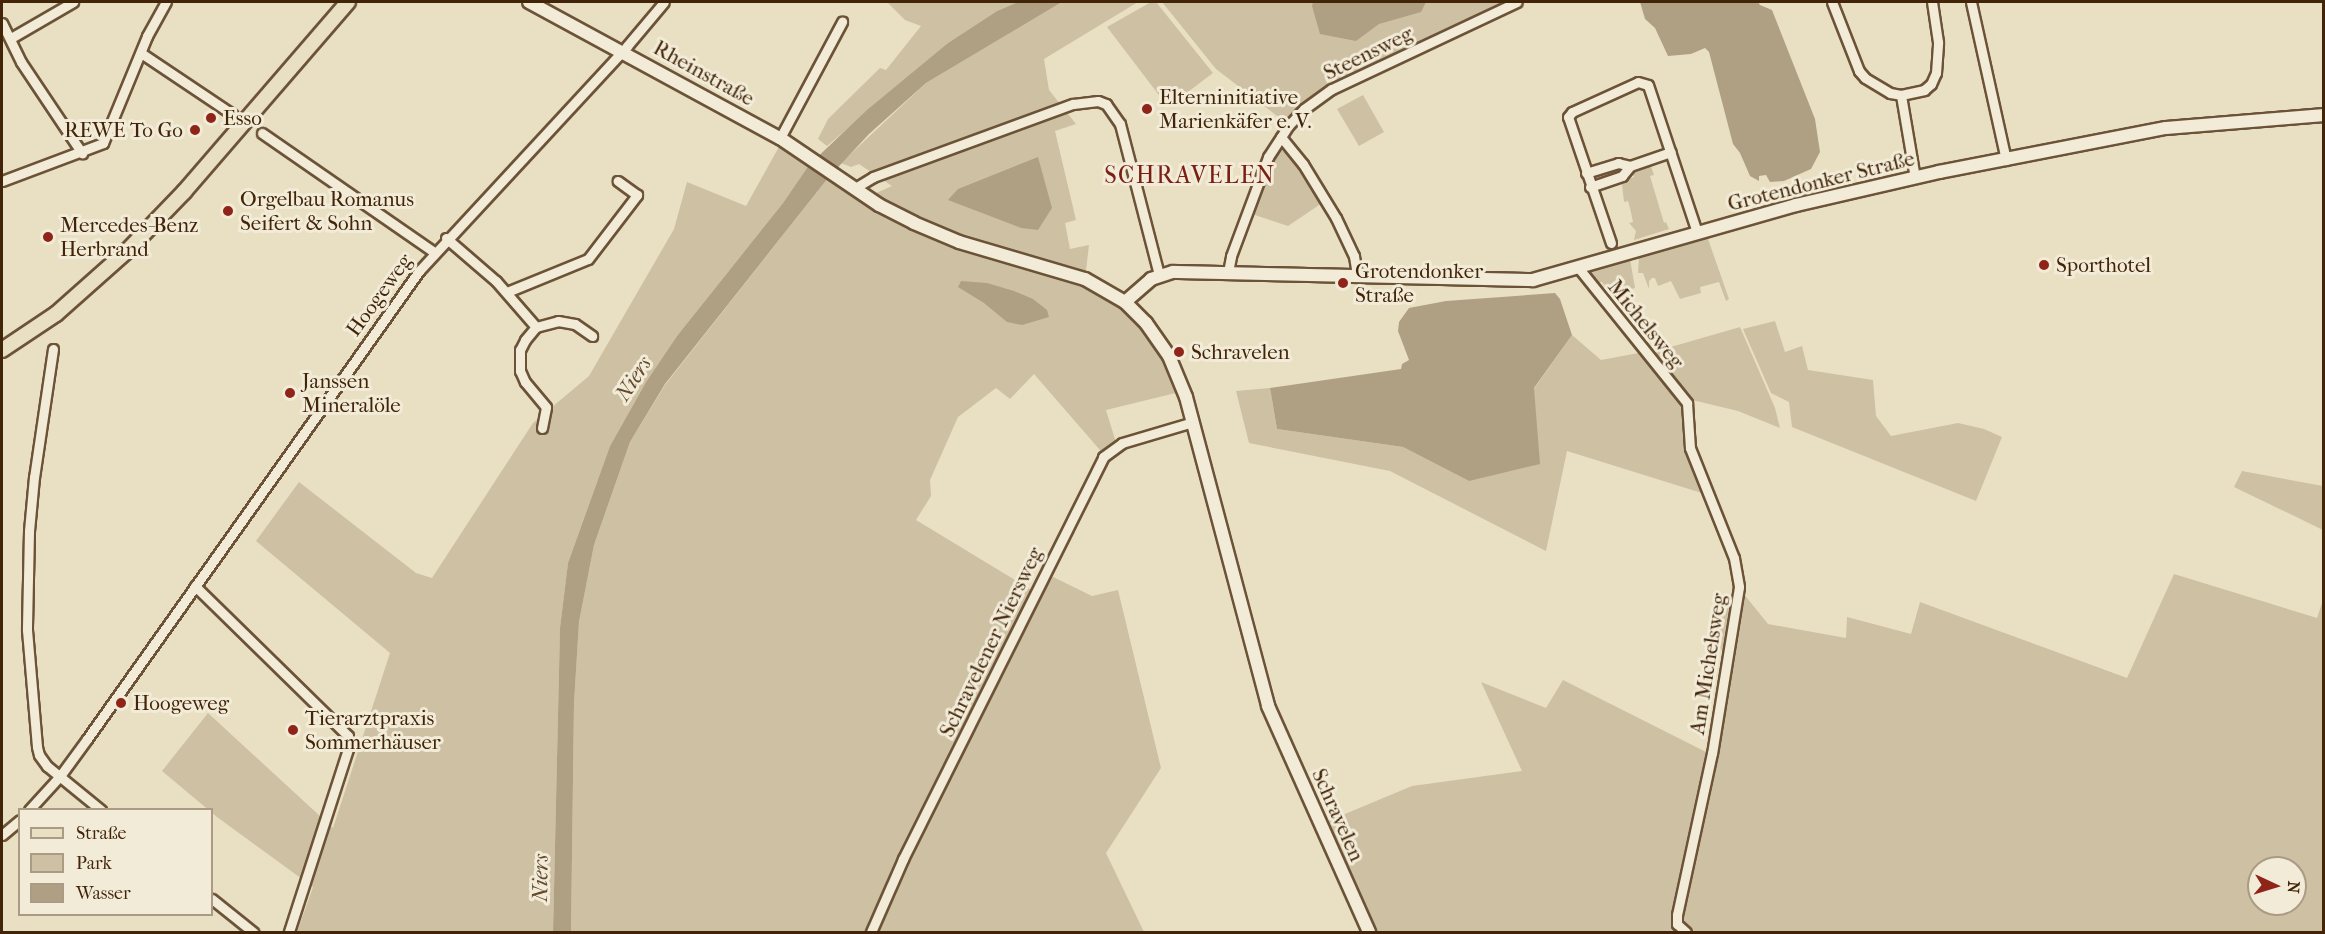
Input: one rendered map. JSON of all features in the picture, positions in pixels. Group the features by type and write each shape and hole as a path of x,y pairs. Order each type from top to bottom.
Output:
{"main road":[{"path":"2,350 56,314 128,250 184,192 348,2"},
{"name":"Rheinstraße","path":"530,2 623,50 780,138 855,188"},
{"name":"Grotendonker Straße","path":"1159,275 1173,272 1228,272 1527,280 1697,232 1915,178 2166,128 2324,115"},
{"name":"Schravelen","path":"855,188 879,205 937,234 986,251 1085,279 1125,302 1146,323 1169,356 1193,422 1251,652 1268,706 1369,933"},
{"path":"1125,302 1144,284 1159,275"}],"street":[{"path":"11,38 73,2"},
{"path":"2,181 95,148 107,138 141,53 166,2"},
{"name":"Hoogeweg","path":"31,808 60,776 394,303 434,252 623,50 664,2"},
{"name":"Steensweg","path":"1228,272 1231,256 1268,157 1304,109 1332,89 1517,2"},
{"path":"1832,2 1859,71 1865,78 1890,93 1901,95 1924,90 1932,84 1936,73 1938,42 1932,2"},
{"path":"1971,2 2006,160"},
{"path":"780,138 842,22"},
{"path":"2,23 21,62 82,153"},
{"path":"141,53 232,114"},
{"path":"1611,243 1570,125 1570,114 1638,82 1648,85 1697,232"},
{"path":"1901,95 1915,178"},
{"path":"855,188 873,177 1073,104 1098,101 1112,111 1120,124 1159,275"},
{"path":"262,133 434,252"},
{"path":"1281,137 1303,164 1336,218 1354,256 1357,276"},
{"path":"1590,187 1622,176 1630,166 1671,152"},
{"path":"1586,174 1618,163 1630,166"},
{"path":"507,292 588,259 637,195 618,181"},
{"path":"446,238 507,292 536,327"},
{"name":"Michelsweg","path":"1577,266 1687,403"},
{"path":"542,428 546,407 525,382 519,361 525,340 536,327 550,322 567,322 581,327 592,336"},
{"path":"52,349 34,477 27,630 39,755 47,766 99,808"},
{"name":"Am Michelsweg","path":"1686,933 1677,924 1677,915 1712,753 1739,586 1734,558 1690,448 1687,403"},
{"name":"Schravelener Niersweg","path":"871,933 903,859 1103,457 1122,443 1193,422"},
{"path":"195,586 348,736 348,749 290,933"},
{"path":"2,835 18,821"},
{"path":"213,900 253,933"}],"green space":[{"path":"887,2 1018,2 997,11 948,43 827,146 818,139 828,119 880,68 886,70 921,26 905,20"},
{"path":"1062,2 1138,2 1044,59 1049,90 1076,124 1055,131 1076,220 1065,223 1070,249 1089,245 1085,279 1079,283 1116,304 1137,323 1151,340 1184,391 1106,410 1118,449 1106,457 1034,374 1010,399 996,388 958,417 930,480 931,496 916,520 1035,592 1045,573 1092,596 1118,590 1161,768 1106,853 1144,932 571,932 574,704 579,622 594,545 630,442 665,385 828,178 895,219 916,219 874,194 892,186 859,164 851,167 841,163 926,83"},
{"path":"1151,2 1156,2 1213,73 1168,107 1107,27"},
{"path":"1162,2 1517,2 1332,89 1289,125 1216,69"},
{"path":"1363,95 1384,132 1359,146 1337,109"},
{"path":"780,145 809,165 783,203 677,336 646,382 610,446 568,563 560,629 553,932 297,932 313,887 217,817 213,814 213,808 206,808 162,771 208,713 333,828 390,653 256,541 299,482 416,573 432,578 533,423 589,376 674,229 687,182 746,206"},
{"path":"1281,150 1287,153 1322,203 1288,226 1252,214 1272,159"},
{"path":"1651,166 1654,175 1650,176 1664,223 1666,222 1669,229 1634,240 1636,231 1629,223 1633,222 1628,201 1624,202 1622,184 1617,183 1634,177 1632,172"},
{"path":"1707,236 1729,299 1726,301 1719,282 1700,287 1701,293 1680,299 1671,281 1658,286 1655,278 1652,278 1649,281 1649,289 1643,273 1638,273 1639,257"},
{"path":"1630,259 1635,288 1618,293 1621,307 1602,282 1595,283 1588,275 1589,271"},
{"path":"1775,321 1785,352 1802,346 1808,370 1873,380 1876,416 1891,436 1958,423 1984,429 2002,437 1976,501 1792,427 1789,402 1771,393 1743,329"},
{"path":"1740,327 1775,408 1780,428 1738,411 1688,399 1682,423 1705,494 1567,451 1546,551 1390,471 1249,443 1236,391 1270,388 1277,429 1403,447 1469,481 1572,335 1601,360 1644,352 1649,358 1657,351"},
{"path":"2242,471 2323,486 2323,530 2234,487"},
{"path":"2174,574 2317,618 2323,600 2323,932 1369,932 1321,824 1412,786 1522,771 1481,682 1546,708 1563,680 1718,758 1726,652 1708,643 1711,623 1743,593 1768,624 1846,638 1847,617 1911,634 1920,602 2127,678"}],"water":[{"path":"1018,2 1062,2 926,83 869,134 828,178 665,384 630,442 594,545 579,622 574,704 571,932 553,932 560,628 568,563 610,446 646,382 677,336 783,203 809,165 867,110 948,43 997,11"},
{"path":"1313,2 1426,2 1421,12 1379,24 1356,41 1320,34 1312,6"},
{"path":"1640,2 1758,2 1772,10 1815,119 1820,152 1811,169 1784,181 1770,182 1766,175 1759,176 1759,181 1750,176 1740,153 1733,144 1709,52 1705,48 1691,54 1668,56 1655,28 1645,19"},
{"path":"1038,157 1052,208 1038,230 1021,228 948,200 958,189"},
{"path":"961,281 987,283 1014,291 1033,299 1047,310 1049,317 1022,325 1007,322 984,303 958,287"},
{"path":"1555,293 1560,299 1572,335 1534,388 1540,464 1469,481 1403,447 1277,429 1270,388 1401,369 1402,364 1409,360 1398,331 1399,322 1409,308 1446,301"}],"place":[{"name":"Elterninitiative Marienkäfer e. V.","path":"1147,109"},
{"name":"Esso","path":"211,118"},
{"name":"REWE To Go","path":"195,130"},
{"name":"Orgelbau Romanus Seifert & Sohn","path":"228,211"},
{"name":"Mercedes-Benz Herbrand","path":"48,237"},
{"name":"Sporthotel","path":"2044,265"},
{"name":"Grotendonker Straße","path":"1343,283"},
{"name":"Schravelen","path":"1179,352"},
{"name":"Janssen Mineralöle","path":"290,393"},
{"name":"Hoogeweg","path":"121,703"},
{"name":"Tierarztpraxis Sommerhäuser","path":"293,730"}],"district":[{"name":"SCHRAVELEN","path":"1190,176"}],"water label":[{"name":"Niers","path":"634,379"},
{"name":"Niers","path":"541,878"}]}
